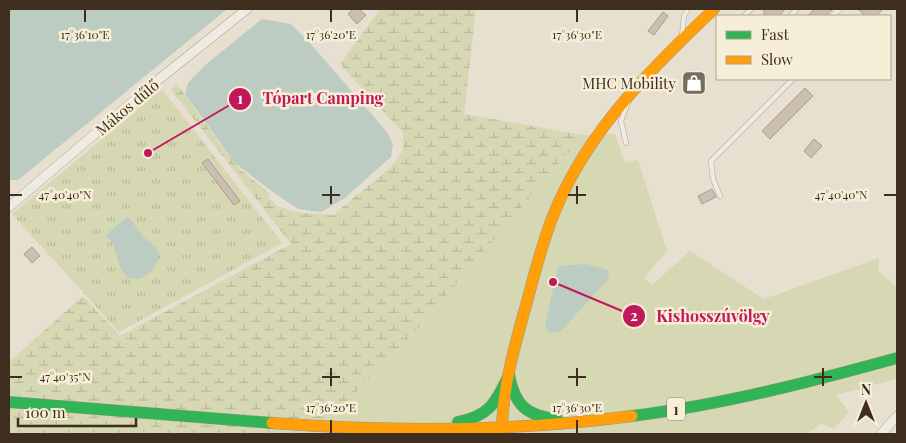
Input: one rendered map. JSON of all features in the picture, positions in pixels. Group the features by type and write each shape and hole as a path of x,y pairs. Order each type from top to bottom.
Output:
{"main road":[{"path":"502,428 502,412 518,333 550,222 575,170 616,112 645,76 714,9"},
{"name":"1","path":"9,402 270,423 400,429 524,427 554,422 608,420 645,415 744,397 816,381 897,358"},
{"path":"509,375 512,391 518,404 532,415 554,422"},
{"path":"400,429 472,420 482,416 493,406 509,375"}],"street":[{"name":"Mákos dűlő","path":"9,207 158,80 247,9"},
{"path":"881,434 897,416"}],"lane":[{"path":"681,41 684,16 688,9"},
{"path":"720,196 713,179 711,161 792,80"},
{"path":"626,144 621,121 631,93"}],"green space":[{"path":"380,9 476,9 464,114 583,135 426,320 315,434 9,434 9,362 83,296 120,336 291,244 171,90 177,84 240,169 269,193 268,197 279,207 302,213 333,215 392,166 403,150 403,133 340,64"},
{"path":"162,89 282,243 119,332 12,214"},
{"path":"615,134 625,163 638,160 667,251 644,278 652,285 690,251 764,299 879,258 878,270 897,288 897,379 836,395 849,412 834,429 821,424 809,432 809,434 315,434 426,320 583,135"}],"shaded area":[{"path":"9,9 227,9 18,180 9,180"},
{"path":"262,19 291,24 310,43 387,132 393,145 391,157 345,198 321,212 298,209 235,163 185,94 188,83 204,66"},
{"path":"128,217 144,237 156,247 159,255 156,264 149,273 135,279 128,278 121,270 113,244 106,235"},
{"path":"586,264 608,270 609,278 561,331 550,333 545,326 558,266"}],"building":[{"path":"353,9 359,9 366,15 357,24 348,14"},
{"path":"764,9 785,9 780,15 764,15"},
{"path":"815,9 833,9 826,15 808,15"},
{"path":"858,9 883,9 877,15 864,15"},
{"path":"663,12 668,16 654,35 648,31"},
{"path":"805,88 813,96 770,139 762,131"},
{"path":"814,139 822,146 811,158 804,151"},
{"path":"208,159 240,201 234,205 202,163"},
{"path":"712,189 716,197 702,204 698,196"},
{"path":"32,247 40,256 32,263 24,254"}],"traffic: fast":[{"path":"632,416 699,406 765,392 897,358"},
{"path":"509,375 515,394 524,407 537,415 557,419"},
{"path":"458,422 485,412 496,400 509,375"},
{"path":"9,402 272,423"}],"traffic: slow":[{"path":"502,428 510,368 538,259 555,211 569,181 585,153 624,102 667,54 714,9"},
{"path":"272,423 362,428 452,429 542,425 632,416"}],"place":[{"name":"MHC Mobility","path":"694,83"},
{"name":"Tópart Camping","path":"148,153"},
{"name":"Kishosszúvölgy","path":"553,282"}]}
